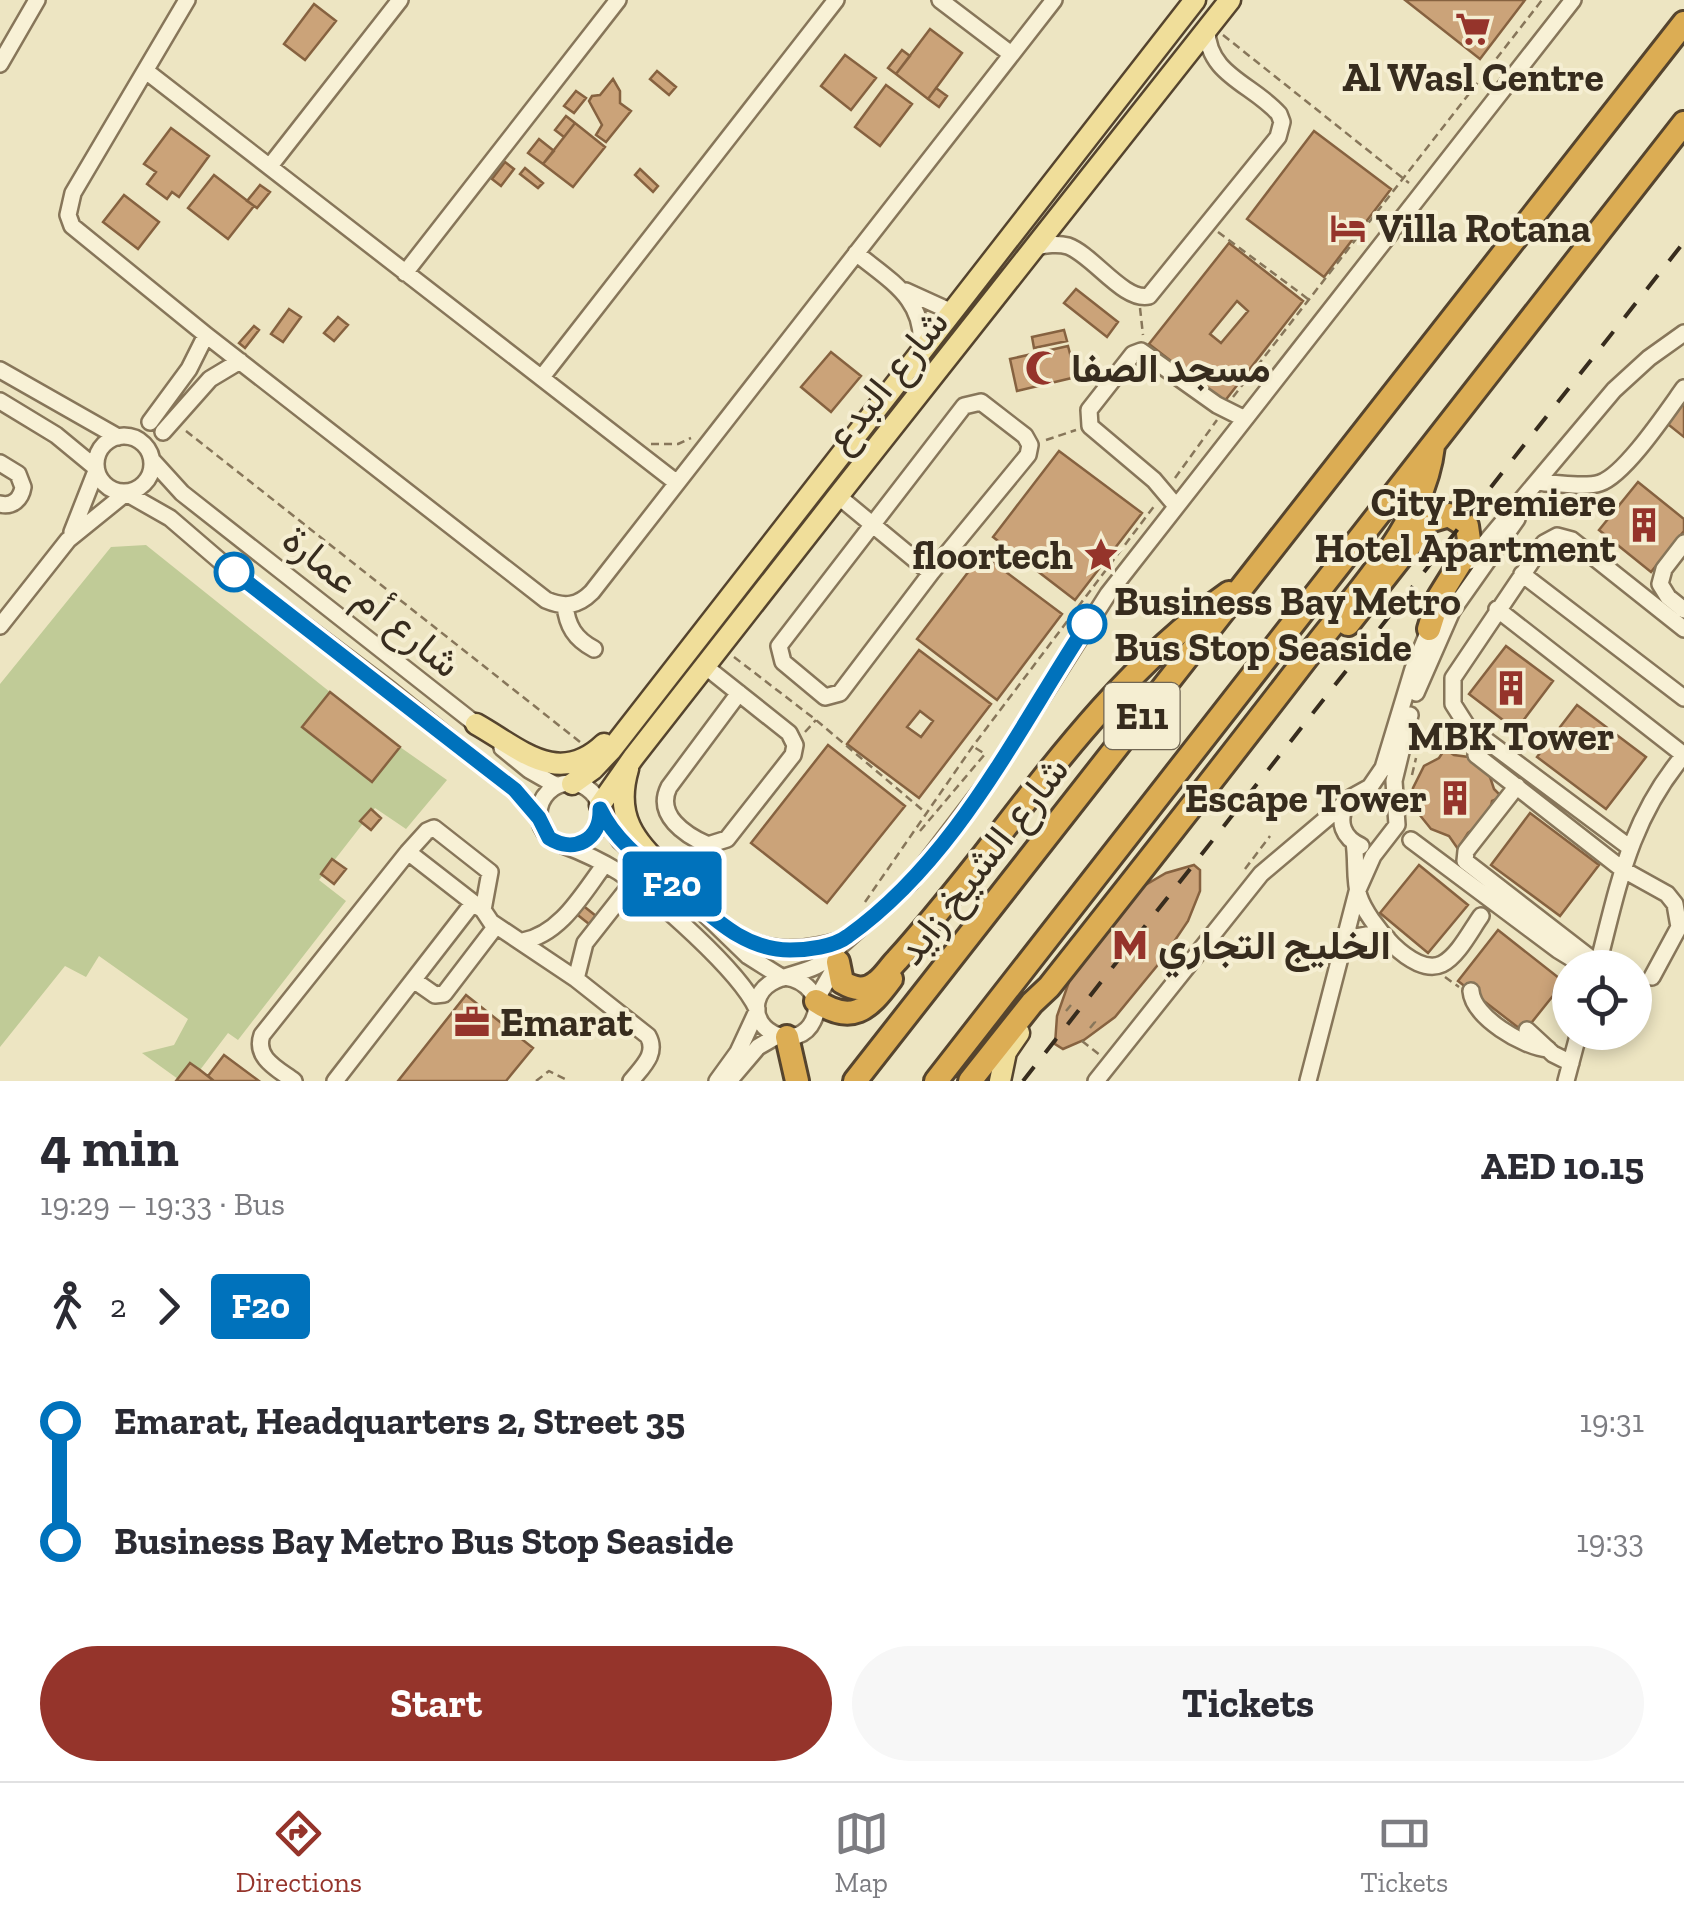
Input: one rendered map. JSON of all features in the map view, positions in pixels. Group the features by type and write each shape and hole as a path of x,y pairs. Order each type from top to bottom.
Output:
{"highway":[{"name":"شارع الشيخ زايد","path":"855,1081 1684,23"},
{"name":"E11","path":"936,1081 1684,123"},
{"path":"970,1081 1032,1003 1050,987 1296,676 1418,504 1428,481 1434,445"},
{"path":"1296,676 1368,603 1429,521 1449,514 1467,526 1470,547 1439,596 1429,629"},
{"path":"838,962 842,982 854,988 865,989 880,980 915,943 1042,780 1132,677 1187,625 1249,580"},
{"path":"816,1000 837,1012 858,1012 867,1007 915,943"},
{"path":"782,1037 797,1081"}],"main road":[{"name":"شارع البدع","path":"564,785 602,760 1195,0"},
{"name":"شارع البدع","path":"600,807 633,758 1230,0"},
{"path":"918,394 924,372 956,330 957,320 950,311"},
{"path":"476,724 540,762 567,764 594,753 644,704"},
{"path":"633,758 623,792 630,829 644,850 689,897"},
{"path":"1000,1081 1006,1052 1050,987"}],"street":[{"path":"0,64 38,0"},
{"path":"188,0 73,192 68,215 79,235 546,600 566,605 583,601 592,592 1054,0"},
{"path":"270,166 400,0"},
{"path":"406,273 618,0"},
{"path":"542,377 836,0"},
{"path":"940,0 1011,54"},
{"path":"717,1081 738,1052 767,985 820,964 866,913 902,892 992,776 1090,619 1572,0"},
{"path":"1035,247 1054,244 1075,250 1138,298 1152,292 1278,137 1282,122 1274,108 1219,67 1209,49 1208,27"},
{"path":"146,70 678,483"},
{"path":"856,252 898,287 920,317 921,349"},
{"path":"898,287 950,311"},
{"path":"1096,1081 1260,874 1376,782 1429,629 1466,567 1631,373 1684,333"},
{"path":"162,425 206,335"},
{"path":"1176,506 1160,486 1090,426 1089,410 1133,354 1145,352 1218,406 1245,419"},
{"path":"162,425 210,378 240,361"},
{"path":"0,370 118,437 140,440 152,460 149,478 68,540 0,626"},
{"path":"1544,483 1601,483 1646,440 1684,388"},
{"path":"0,401 56,436 96,469 107,487 126,493"},
{"path":"981,402 1030,445 1028,455 840,693 825,697 782,662 780,646 964,406 981,402"},
{"path":"68,540 101,448 118,437"},
{"path":"1308,1081 1357,892 1380,845 1393,834 1396,825 1395,772 1432,652 1463,592 1574,438"},
{"name":"شارع أم عمارة","path":"152,460 182,492 476,724 521,764 564,785"},
{"path":"0,463 18,474 23,487 18,500 0,504"},
{"name":"شارع أم عمارة","path":"126,493 170,518 390,690 515,790 539,818"},
{"path":"838,496 931,573"},
{"path":"1629,848 1458,716 1452,678 1544,543 1565,536 1684,629"},
{"path":"1684,542 1664,569 1660,584 1684,610"},
{"path":"1522,574 1684,698"},
{"path":"566,605 567,622 582,643 594,649"},
{"path":"1497,609 1684,755 1650,802 1629,848 1601,950"},
{"path":"706,667 739,693 789,733 795,750 727,839 708,845 668,816 663,802 669,787 739,693"},
{"path":"1476,755 1622,869 1668,894 1678,915 1674,939 1652,977"},
{"path":"782,1037 764,1026 736,976 633,882 606,864 549,838 539,818 545,796 564,785 588,790 612,831 629,850 689,897 748,956 784,978 804,983 816,1000"},
{"path":"1516,786 1466,851 1465,861 1577,950"},
{"path":"1364,791 1382,794 1395,808"},
{"path":"1347,802 1341,818 1350,838 1357,892 1372,923 1387,938 1417,963 1432,967 1447,962 1482,916"},
{"path":"562,845 588,840 598,826 600,807"},
{"path":"294,1081 262,1056 260,1040 408,852 427,831 438,830 490,872 478,906 335,1081"},
{"path":"1302,838 1323,833 1350,838 1362,846 1380,845"},
{"path":"1411,840 1558,950"},
{"path":"408,852 478,906 496,926 576,979 652,1043 649,1058 632,1081"},
{"path":"523,941 551,930 606,864"},
{"path":"576,979 585,943 633,882"},
{"path":"729,1081 758,1047 796,1036 810,1026 815,1018 816,1000 866,913"},
{"path":"717,922 748,941 773,948 804,950 846,938"},
{"path":"414,981 435,995 444,994 496,926"},
{"path":"1345,939 1366,934 1387,938"},
{"path":"1471,993 1477,1008 1514,1038 1548,1049"},
{"path":"1526,1030 1571,1063"},
{"path":"1566,1081 1574,1050"}],"path":[{"path":"866,913 926,813 1218,406 1309,300 1542,0"},
{"path":"1208,27 1423,192"},
{"path":"1207,224 1309,300"},
{"path":"1138,298 1145,352"},
{"path":"162,425 594,753"},
{"path":"1030,445 1090,426"},
{"path":"638,452 646,444 678,444 691,438 706,446"},
{"path":"721,648 816,720 926,813"},
{"path":"920,831 984,754 973,746"},
{"path":"1432,967 1471,993"},
{"path":"1066,1012 1071,1005"},
{"path":"1090,1028 1095,1022 1092,1020"},
{"path":"536,1081 548,1072 569,1081"}],"green space":[{"path":"146,545 330,692 302,727 372,781 400,747 447,780 406,829 375,808 319,880 346,901 238,1040 228,1033 200,1070 190,1063 178,1079 142,1053 174,1045 188,1019 99,956 86,977 65,966 0,1047 0,684 111,547"}],"building":[{"name":"Al Wasl Centre","path":"1405,0 1525,0 1480,59"},
{"path":"314,4 336,21 305,60 284,44"},
{"path":"930,29 962,53 928,99 896,74"},
{"path":"902,50 910,56 896,74 888,68"},
{"path":"845,55 876,78 851,110 821,86"},
{"path":"657,71 676,87 669,95 650,79"},
{"path":"613,79 620,91 620,103 631,111 606,142 596,135 602,125 589,101 600,95"},
{"path":"886,85 912,104 880,146 855,127"},
{"path":"936,88 947,96 939,107 928,99"},
{"path":"576,91 586,98 574,113 564,106"},
{"path":"566,116 575,123 564,137 555,130"},
{"path":"575,123 605,147 573,187 543,164"},
{"path":"171,128 209,156 179,197 172,192 167,199 147,184 156,172 144,164"},
{"name":"Villa Rotana","path":"1314,131 1391,189 1324,277 1247,219"},
{"path":"539,139 554,151 543,164 528,153"},
{"path":"505,162 514,169 501,186 492,179"},
{"path":"525,168 543,183 538,188 520,174"},
{"path":"640,169 658,186 653,192 635,175"},
{"path":"214,175 254,206 228,239 188,208"},
{"path":"260,185 270,192 257,208 247,201"},
{"path":"124,195 159,222 138,249 103,222"},
{"path":"1229,243 1303,301 1224,402 1149,344","holes":["1237,301 1248,311 1221,343 1210,334"]},
{"path":"1076,289 1118,322 1107,337 1064,303"},
{"path":"289,309 301,317 283,342 271,334"},
{"path":"338,317 348,325 334,341 324,333"},
{"path":"254,326 259,330 245,348 239,343"},
{"path":"1064,330 1067,341 1034,348 1032,337"},
{"name":"مسجد الصفا","path":"1068,346 1076,377 1017,391 1010,359"},
{"path":"831,352 861,376 831,412 801,387"},
{"path":"1684,395 1684,437 1664,421"},
{"path":"1059,451 1142,513 1075,600 993,537"},
{"name":"City Premiere Hotel Apartment","path":"1638,482 1684,519 1684,531 1651,572 1599,530"},
{"path":"982,554 1062,614 997,700 917,639"},
{"name":"MBK Tower","path":"1506,646 1553,681 1516,730 1469,694"},
{"path":"919,650 991,704 919,798 847,744","holes":["920,711 933,721 921,737 907,727"]},
{"path":"330,692 400,747 372,782 302,727"},
{"path":"1577,705 1646,757 1606,809 1537,757"},
{"path":"828,745 905,806 827,903 751,843"},
{"name":"Escape Tower","path":"1445,749 1454,755 1476,758 1502,797 1492,801 1488,819 1468,833 1458,849 1449,836 1431,829 1419,814 1403,810 1424,766 1439,758"},
{"path":"371,809 381,818 371,830 360,821"},
{"path":"1530,813 1599,865 1560,916 1491,865"},
{"path":"332,859 346,869 334,884 321,874"},
{"name":"الخليج التجاري","path":"1194,865 1200,870 1200,891 1188,921 1161,961 1115,1017 1084,1040 1063,1049 1055,1044 1057,1016 1071,976 1109,924 1142,887 1166,873"},
{"path":"1419,865 1468,905 1428,953 1380,913"},
{"path":"581,904 596,916 589,924 574,912"},
{"path":"1498,930 1552,973 1552,997 1524,1032 1458,981"},
{"name":"Emarat","path":"466,995 533,1048 506,1081 398,1081"},
{"path":"224,1055 259,1081 214,1081 208,1076"},
{"path":"190,1063 200,1070 214,1081 176,1081"}],"railway":[{"path":"1023,1081 1684,242"}],"bus line":[{"name":"F20","path":"234,572 515,790 532,808 549,838 572,846 588,840 598,826 600,809 629,850 717,922 758,945 788,950 804,950 846,938 902,892 992,776 1087,624"}],"place":[{"name":"Al Wasl Centre","path":"1473,29"},
{"name":"Villa Rotana","path":"1348,228"},
{"name":"مسجد الصفا","path":"1043,368"},
{"name":"City Premiere Hotel Apartment","path":"1644,525"},
{"name":"floortech","path":"1101,555"},
{"name":"Business Bay Metro Bus Stop Seaside","path":"1087,624"},
{"name":"MBK Tower","path":"1511,688"},
{"name":"Escape Tower","path":"1455,798"},
{"name":"الخليج التجاري","path":"1130,945"},
{"name":"Emarat","path":"472,1022"}]}
